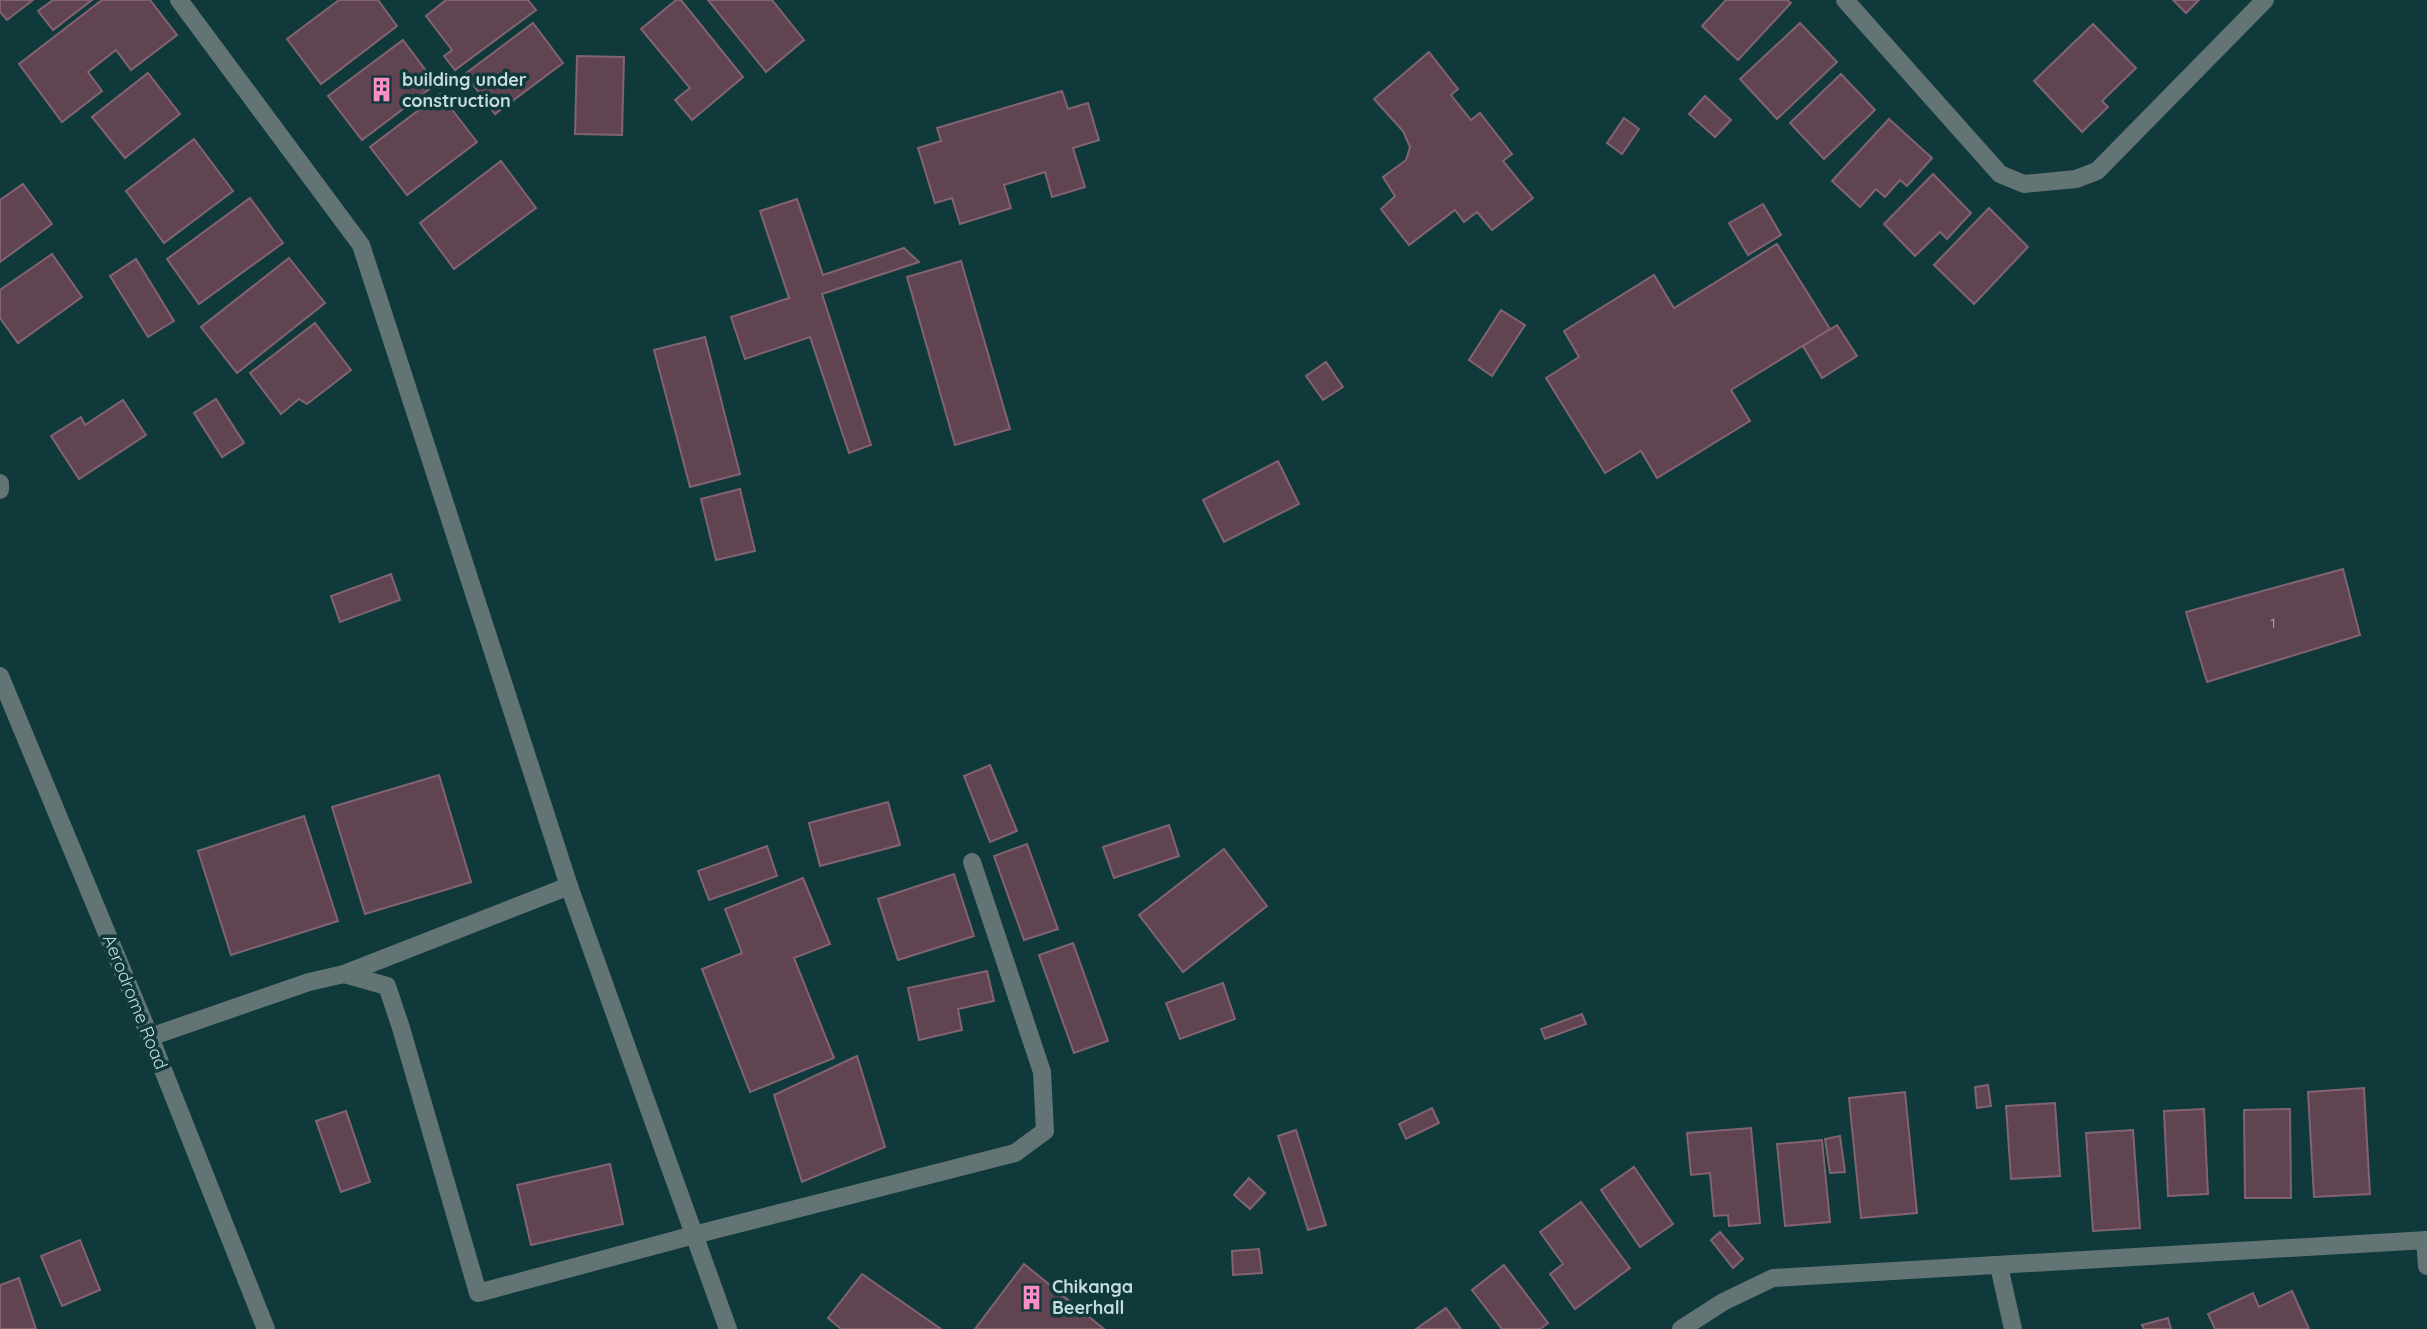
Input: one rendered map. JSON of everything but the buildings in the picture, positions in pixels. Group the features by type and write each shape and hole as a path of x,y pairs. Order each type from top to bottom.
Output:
{"street":[{"path":"179,0 361,245 569,886 728,1329"},
{"path":"1845,0 2000,174 2024,184 2076,179 2097,171 2265,0"},
{"path":"0,483 0,490"},
{"name":"Aerodrome Road","path":"0,676 150,1037 266,1329"},
{"path":"344,974 387,986 478,1293 1015,1153 1045,1131 1042,1072 972,862"},
{"path":"150,1037 309,982 344,974 569,886"},
{"path":"1681,1329 1723,1301 1773,1278 2426,1240 2427,1266"},
{"path":"1999,1266 2013,1329"}],"place":[{"name":"building under construction","path":"382,90"},
{"name":"Chikanga Beerhall","path":"1032,1297"}]}
